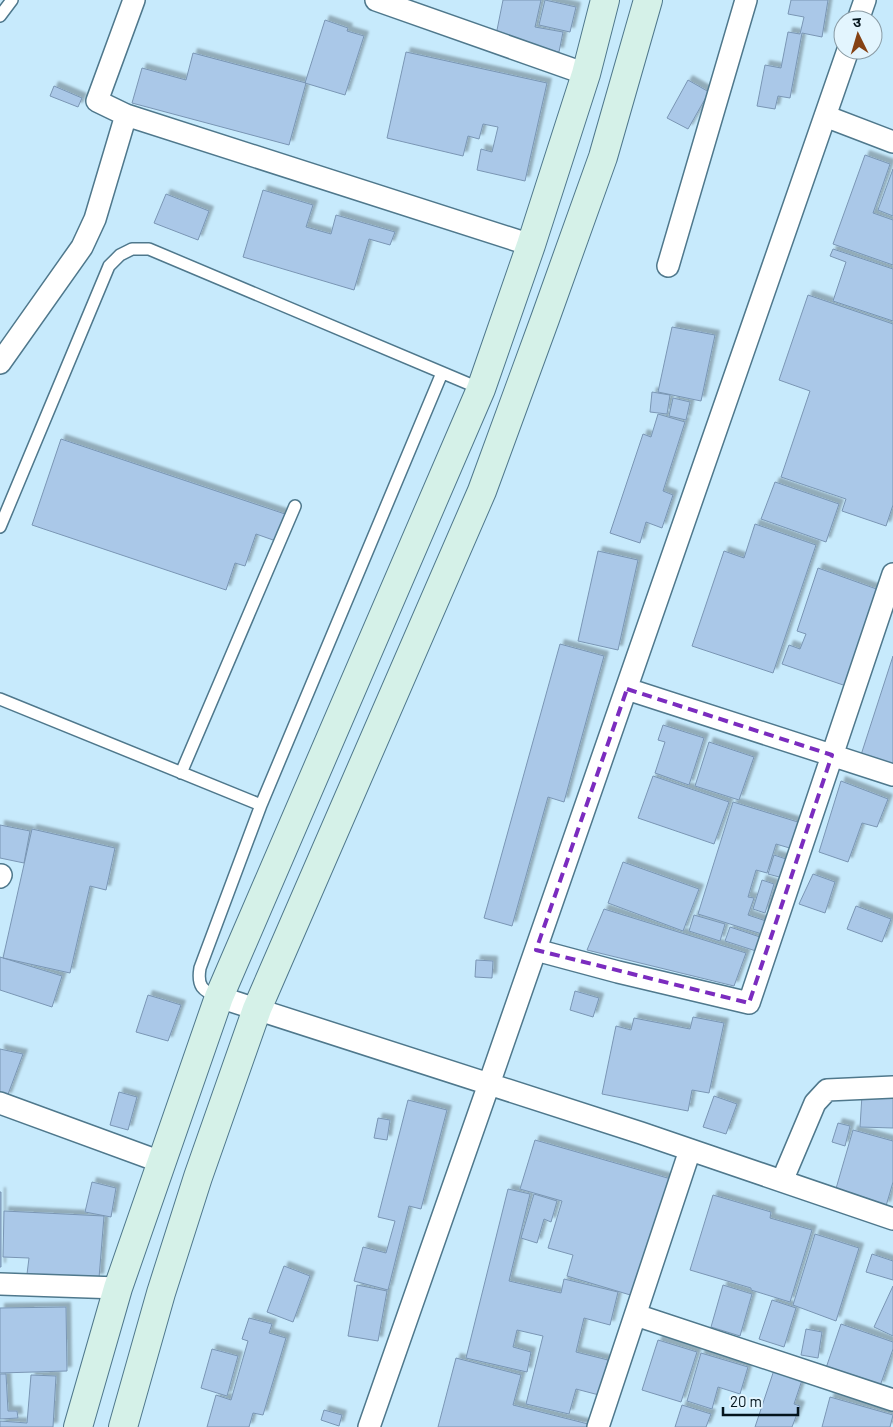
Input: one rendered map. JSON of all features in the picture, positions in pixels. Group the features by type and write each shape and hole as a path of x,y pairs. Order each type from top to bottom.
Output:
{"main road":[{"path":"78,1427 118,1288 219,997 481,389 531,244 586,74 605,0"},
{"path":"123,1427 161,1293 198,1177 257,1009 482,491 546,319 603,157 648,0"}],"street":[{"path":"134,0 97,101 126,115 531,244"},
{"path":"376,0 586,74"},
{"path":"668,266 746,0"},
{"path":"369,1427 845,60"},
{"path":"0,363 82,247 95,219 126,115"},
{"path":"825,116 893,142"},
{"path":"536,950 749,1004 832,755 886,618 893,574"},
{"path":"626,689 893,775"},
{"path":"219,997 690,1150 893,1219"},
{"path":"782,1181 815,1103 827,1090 893,1087"},
{"path":"0,1103 161,1162"},
{"path":"598,1427 690,1150"},
{"path":"0,1284 118,1288"},
{"path":"636,1315 893,1400"}],"lane":[{"path":"0,16 12,0"},
{"path":"0,527 109,266 120,255 132,249 149,249 481,389"},
{"path":"219,997 202,988 199,979 200,968 261,805 442,372"},
{"path":"181,773 295,506"},
{"path":"0,699 261,805"}],"highlighted area":[{"path":"627,689 832,755 749,1003 536,950"}],"building":[{"path":"503,0 541,0 535,27 563,32 559,52 495,40"},
{"path":"545,0 576,7 570,32 539,25"},
{"path":"791,0 828,0 822,37 802,33 790,98 778,96 775,109 757,106 765,65 781,68 788,32 800,34 804,17 788,14"},
{"path":"325,20 348,28 347,31 364,36 345,95 305,83"},
{"path":"406,52 547,83 525,181 477,170 481,149 492,152 498,127 483,124 479,139 468,136 463,156 387,138"},
{"path":"193,53 306,83 289,145 132,103 142,68 186,80"},
{"path":"688,80 709,92 688,129 667,118"},
{"path":"54,86 82,98 78,107 50,96"},
{"path":"865,155 890,164 873,213 893,220 893,265 833,244"},
{"path":"893,169 893,216 878,210"},
{"path":"263,190 313,205 306,227 331,234 336,215 395,232 390,245 369,239 354,290 243,257"},
{"path":"166,194 209,211 198,240 154,223"},
{"path":"833,249 893,269 893,321 833,301 846,262 830,256"},
{"path":"808,295 893,324 893,505 886,526 842,511 846,499 781,477 810,391 779,380"},
{"path":"672,327 715,335 701,401 658,392"},
{"path":"652,392 670,395 667,414 650,412"},
{"path":"673,398 690,402 686,420 669,416"},
{"path":"658,414 685,422 663,491 673,495 662,528 646,522 640,543 610,533 643,434 651,437"},
{"path":"61,439 285,514 276,541 256,534 245,566 235,563 226,590 32,525"},
{"path":"775,482 839,504 826,542 761,519"},
{"path":"755,524 816,545 773,673 692,646 724,551 744,558"},
{"path":"598,551 638,560 618,650 578,641"},
{"path":"818,568 882,591 849,687 782,664 789,645 800,649 806,634 797,631"},
{"path":"560,644 604,656 564,802 548,797 512,926 484,918"},
{"path":"893,656 893,763 891,768 860,758"},
{"path":"663,725 704,738 689,785 655,773 665,742 658,740"},
{"path":"709,742 754,757 739,800 695,786"},
{"path":"653,776 729,802 714,844 638,818"},
{"path":"841,781 888,799 877,827 862,823 848,862 819,852"},
{"path":"733,802 801,823 793,849 776,844 767,873 756,870 748,897 754,898 748,915 766,921 762,934 698,914"},
{"path":"0,825 30,831 24,863 0,858"},
{"path":"32,829 115,848 106,890 90,886 70,973 3,958"},
{"path":"774,855 789,860 783,878 768,874"},
{"path":"623,862 699,889 683,931 608,903"},
{"path":"813,874 835,882 825,913 799,904"},
{"path":"762,880 774,884 765,913 753,909"},
{"path":"856,906 891,919 882,942 847,929"},
{"path":"604,909 746,953 734,986 587,950"},
{"path":"694,915 725,924 720,941 689,931"},
{"path":"730,927 760,937 756,951 725,941"},
{"path":"0,957 62,976 52,1007 0,990"},
{"path":"476,960 493,961 492,978 475,977"},
{"path":"575,991 599,998 593,1017 570,1010"},
{"path":"148,995 181,1005 168,1041 136,1032"},
{"path":"693,1017 724,1023 709,1093 692,1090 688,1111 602,1094 616,1026 631,1030 634,1018 690,1029"},
{"path":"0,1049 23,1054 7,1097 0,1096"},
{"path":"119,1092 137,1097 128,1130 110,1125"},
{"path":"862,1095 893,1097 893,1128 860,1127"},
{"path":"714,1096 737,1104 726,1134 703,1127"},
{"path":"408,1100 447,1110 421,1209 409,1206 388,1290 354,1281 363,1247 386,1253 395,1221 378,1217"},
{"path":"378,1118 390,1120 387,1140 374,1138"},
{"path":"838,1123 850,1126 845,1146 832,1142"},
{"path":"853,1130 893,1141 893,1182 886,1206 835,1192"},
{"path":"535,1140 671,1179 637,1297 567,1276 573,1255 548,1248 562,1201 520,1189"},
{"path":"92,1182 116,1188 111,1217 85,1212"},
{"path":"508,1189 530,1194 509,1281 561,1293 564,1279 618,1292 610,1325 584,1318 576,1352 608,1360 599,1395 576,1389 569,1414 526,1404 543,1336 517,1330 513,1347 531,1352 527,1372 466,1358"},
{"path":"1,1192 1,1267 0,1267"},
{"path":"534,1194 557,1201 551,1222 544,1219 537,1243 521,1238"},
{"path":"713,1195 771,1212 770,1218 812,1230 790,1302 690,1270"},
{"path":"4,1211 104,1216 99,1278 27,1274 29,1258 3,1257"},
{"path":"815,1234 859,1248 836,1321 793,1305"},
{"path":"872,1254 893,1261 893,1280 866,1272"},
{"path":"284,1266 310,1276 293,1322 267,1312"},
{"path":"357,1285 387,1291 378,1341 348,1336"},
{"path":"723,1285 752,1294 740,1336 711,1327"},
{"path":"893,1286 893,1336 874,1327"},
{"path":"772,1300 796,1308 784,1347 759,1339"},
{"path":"66,1307 67,1371 0,1373 0,1308"},
{"path":"249,1318 272,1324 269,1333 286,1338 263,1415 253,1413 249,1427 207,1427 216,1395 231,1400 248,1341 242,1339"},
{"path":"841,1324 893,1342 893,1349 880,1386 826,1368"},
{"path":"806,1329 822,1332 818,1358 801,1355"},
{"path":"658,1340 697,1352 681,1402 642,1390"},
{"path":"212,1349 238,1356 227,1396 201,1388"},
{"path":"701,1353 748,1367 740,1394 718,1387 712,1409 687,1401"},
{"path":"456,1358 521,1375 513,1405 592,1425 591,1427 438,1427"},
{"path":"774,1370 802,1380 794,1404 800,1406 792,1427 755,1427"},
{"path":"0,1374 6,1374 8,1411 17,1411 18,1418 0,1419"},
{"path":"31,1375 56,1376 53,1427 0,1427 0,1421 27,1423"},
{"path":"830,1397 893,1415 890,1427 822,1427"},
{"path":"682,1405 711,1414 706,1427 675,1427"},
{"path":"324,1410 342,1415 339,1426 321,1420"}]}
